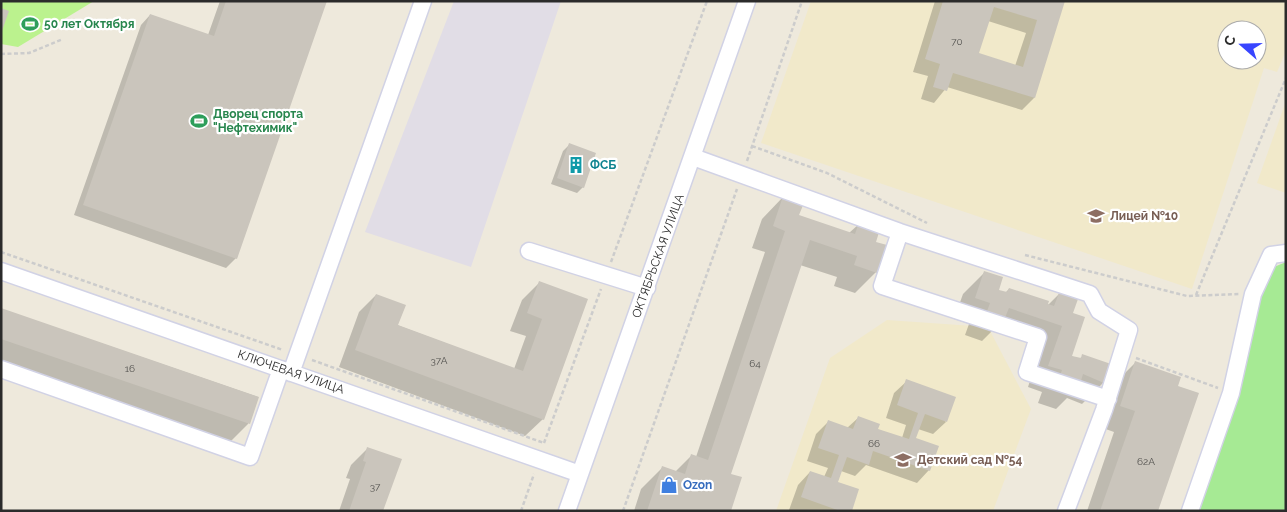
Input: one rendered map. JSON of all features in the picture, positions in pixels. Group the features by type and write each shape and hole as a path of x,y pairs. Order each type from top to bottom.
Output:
{"street":[{"path":"1,369 250,457 286,371 297,355 423,1"},
{"name":"ОКТЯБРЬСКАЯ УЛИЦА","path":"567,511 747,1"},
{"path":"693,157 900,232 1090,294 1099,311 1130,330 1108,399 1066,511"},
{"path":"900,232 882,286 1038,337 1027,372 1108,399"},
{"path":"529,251 647,288"},
{"path":"1190,511 1231,393 1253,294 1271,255 1286,253"},
{"name":"КЛЮЧЕВАЯ УЛИЦА","path":"1,271 286,371 542,450 580,474"}],"path":[{"path":"521,511 707,1"},
{"path":"623,511 802,1"},
{"path":"1,54 29,53 62,39"},
{"path":"1196,296 1286,78"},
{"path":"752,146 827,173 930,225"},
{"path":"1,252 297,355 542,450"},
{"path":"1023,255 1187,296 1253,294"},
{"path":"1122,353 1231,393"}],"shaded area":[{"path":"454,1 561,1 471,267 365,232"},
{"name":"Лицей №10","path":"811,1 1286,1 1286,51 1277,72 1267,69 1267,20 1217,20 1217,70 1263,70 1192,289 761,143"},
{"path":"1286,101 1286,193 1257,183"},
{"name":"Детский сад №54","path":"887,320 988,327 1031,409 993,511 776,511 830,358"}],"green space":[{"name":"50 лет Октября","path":"1,1 94,1 18,47 1,44"},
{"path":"1286,262 1286,511 1194,511 1253,312 1274,267"}],"building":[{"name":"Дворец спорта \"Нефтехимик\"","path":"226,1 327,1 237,259 83,205 150,14 214,36"},
{"path":"943,1 1065,1 1035,98 953,73 947,91 933,87 940,64 925,59","holes":["994,7 1037,20 1023,67 979,53"]},
{"path":"1,8 9,11 2,31 1,31"},
{"name":"ФСБ","path":"569,143 596,153 584,188 557,178"},
{"path":"783,196 804,203 799,215 855,234 859,222 880,229 876,242 887,245 877,273 854,265 857,256 810,240 731,474 742,477 731,511 647,511 662,466 685,474 691,454 708,460 785,231 773,226"},
{"path":"984,271 1003,277 999,290 1007,292 1009,288 1049,301 1048,304 1054,306 1059,293 1078,299 1073,313 1085,317 1072,356 1081,358 1082,354 1111,364 1104,383 1083,374 1079,388 1058,381 1062,370 1048,366 1062,326 1009,308 1004,320 986,314 990,303 975,298"},
{"path":"539,281 588,299 544,420 355,350 376,294 406,305 398,325 523,371 542,319 527,313"},
{"path":"1,308 259,397 250,424 1,339"},
{"path":"1135,361 1181,377 1178,386 1199,393 1158,511 1100,511 1135,411 1120,406"},
{"path":"906,379 956,397 947,422 925,414 916,438 939,446 930,471 873,451 869,465 847,457 838,482 859,489 852,511 840,511 801,497 810,471 831,478 839,455 818,448 828,420 853,429 858,416 880,424 878,429 909,439 918,413 897,405"},
{"path":"367,447 402,459 383,511 349,511 366,462 363,461"}],"place":[{"name":"50 лет Октября","path":"30,24"},
{"name":"Дворец спорта \"Нефтехимик\"","path":"199,121"},
{"name":"ФСБ","path":"576,165"},
{"name":"Лицей №10","path":"1096,216"},
{"name":"Детский сад №54","path":"903,460"},
{"name":"Ozon","path":"669,485"}]}
